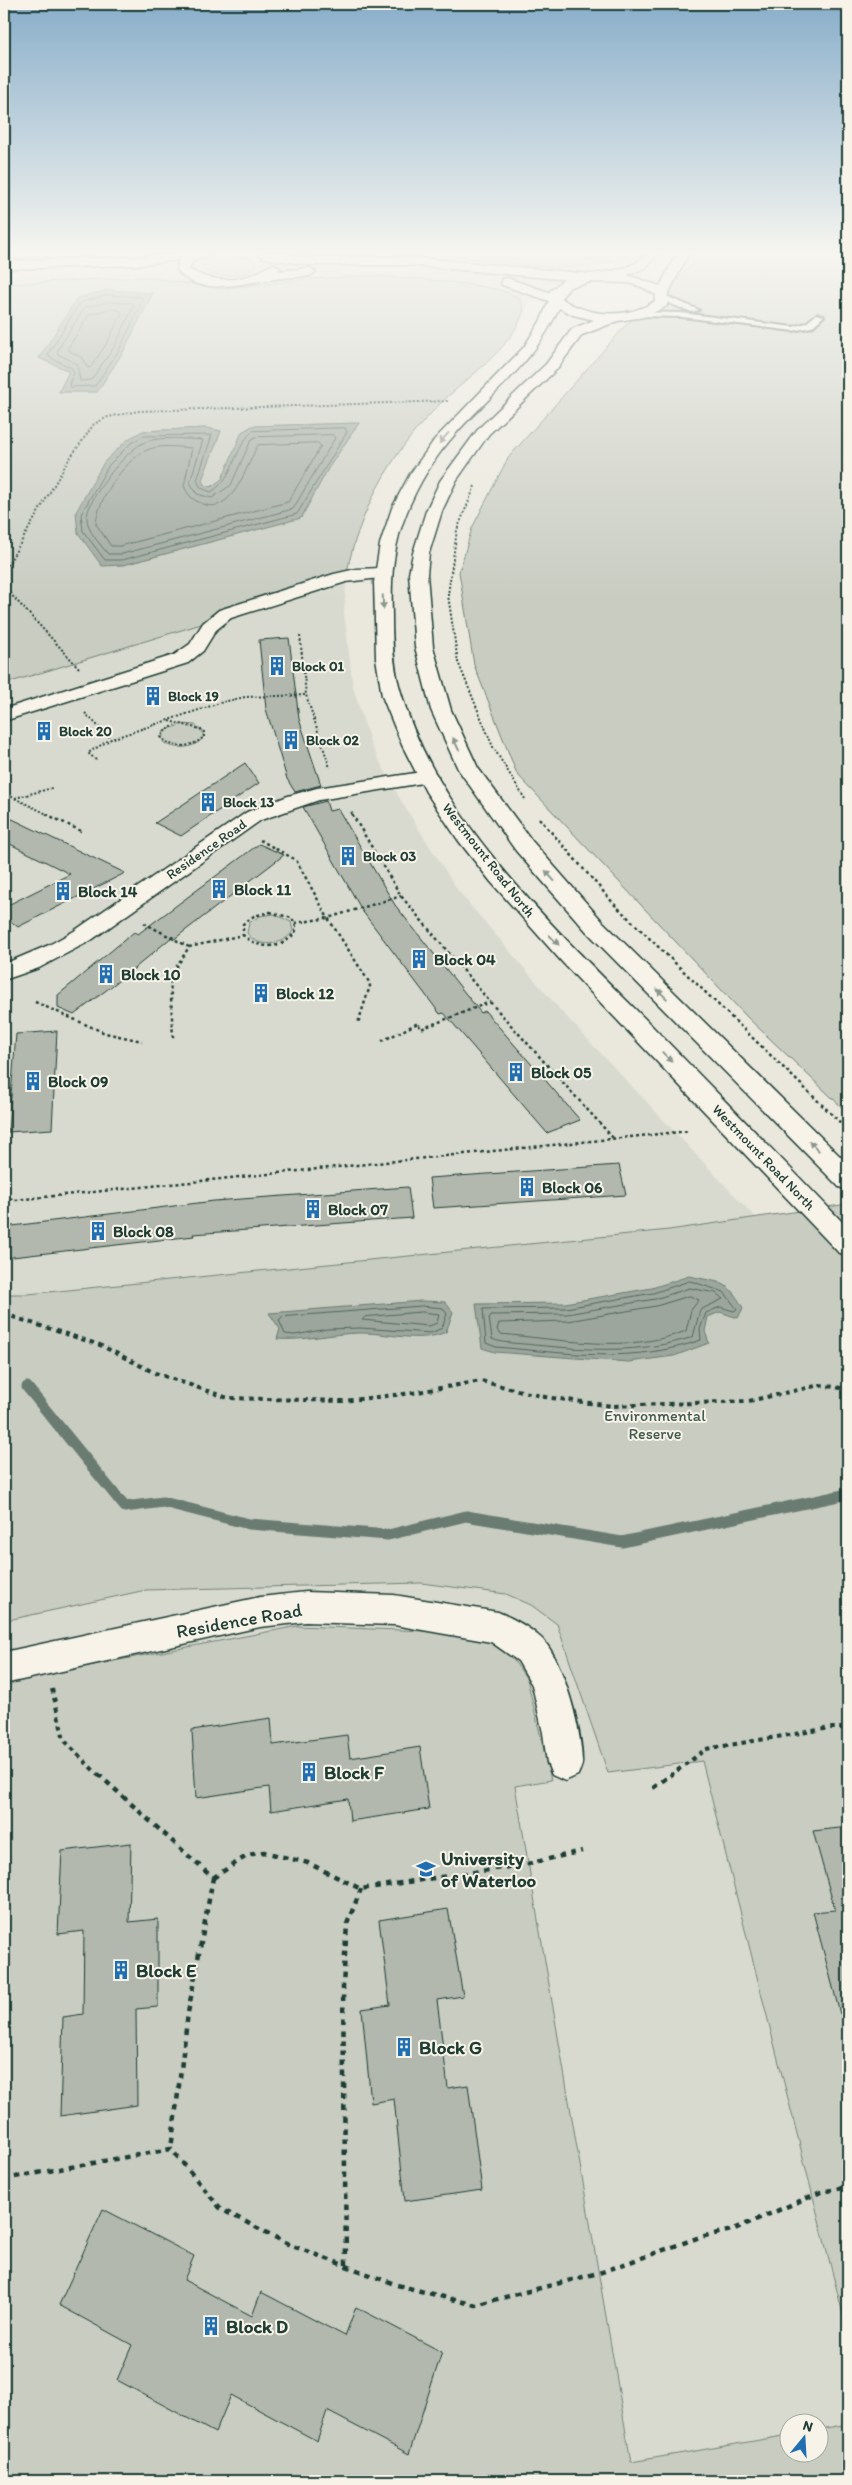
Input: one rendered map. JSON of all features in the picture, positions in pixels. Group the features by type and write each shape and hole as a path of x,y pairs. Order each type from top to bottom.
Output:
{"main road":[{"name":"Westmount Road North","path":"516,367 460,421 422,466 399,511 388,543 382,573 385,663 392,695 428,777 452,817 518,902 848,1245"},
{"path":"551,367 484,432 448,481 434,512 419,567 418,595 424,647 441,710 468,769 524,846 595,927 848,1180"},
{"path":"4,715 180,659 197,647 212,624 233,611 347,576 382,573"},
{"name":"Residence Road","path":"4,972 60,950 238,826 272,808 308,797 428,777"},
{"name":"Residence Road","path":"4,1668 260,1612 306,1607 394,1610 498,1628 530,1650 548,1680 561,1733 565,1763"}],"path":[{"path":"73,662 5,588 6,568 68,461 94,424 108,417 149,410 455,400"},
{"path":"478,480 457,530 448,595 458,662 494,747 526,801"},
{"path":"300,636 306,695 331,772"},
{"path":"68,695 111,739"},
{"path":"96,760 88,753 111,739 168,720 245,697 306,695"},
{"path":"168,720 175,725 196,726 204,732 204,737 193,745 173,746 161,738 164,732 175,725"},
{"path":"14,798 52,788"},
{"path":"4,793 83,832"},
{"path":"349,808 401,896 490,1002 615,1139"},
{"path":"537,816 615,905 848,1130"},
{"path":"255,838 296,860 328,918 369,982 370,986 358,1023"},
{"path":"243,935 243,924 262,913 270,912 286,915 296,923 328,918 401,896"},
{"path":"120,910 188,947 243,935"},
{"path":"243,935 254,944 263,946 282,944 295,935 296,923"},
{"path":"173,1038 170,977 188,947"},
{"path":"35,1002 105,1033 142,1041"},
{"path":"382,1041 418,1023 421,1028 490,1002"},
{"path":"4,1196 15,1200 689,1131"},
{"path":"4,1314 100,1345 155,1373 228,1398 342,1401 412,1394 481,1382 544,1397 612,1406 749,1401 820,1386 848,1389"},
{"path":"45,1659 64,1740 94,1771 213,1878"},
{"path":"653,1788 706,1749 830,1728 848,1728"},
{"path":"582,1851 528,1864 360,1889 338,1875 284,1855 252,1853 213,1878 201,1929 181,2052 171,2149 221,2209 290,2245 397,2285 475,2305 602,2272 700,2238 732,2230 822,2192 848,2187"},
{"path":"346,2266 343,1985 347,1924 360,1889"},
{"path":"4,2179 171,2149"}],"shaded area":[{"name":"University of Waterloo","path":"4,367 480,367 433,410 401,449 375,492 352,547 347,572 344,612 353,687 371,745 401,801 459,892 561,1011 848,1316 848,2481 4,2481"}],"green space":[{"path":"4,367 60,367 69,371 59,392 97,392 113,367 482,367 434,410 404,445 368,506 352,550 347,572 222,608 208,622 4,684","holes":["359,423 329,467 301,518 123,565 143,431 206,428 221,431 201,480 204,485 211,487 222,479 242,432 252,426"]},
{"path":"589,367 848,367 848,1113 747,1017 517,774 474,665 459,572 472,528 508,458"},
{"path":"182,724 195,725 203,731 203,738 195,744 185,747 174,747 164,743 162,739 164,731"},
{"path":"274,914 291,922 293,931 289,936 270,944 257,942 251,938 247,933 249,923 260,916"},
{"name":"Environmental Reserve","path":"848,1204 848,2334 702,1761 608,1773 557,1624 531,1605 506,1594 421,1583 146,1590 4,1621 4,1294 28,1294 669,1230"},
{"path":"298,1626 475,1633 507,1651 527,1679 551,1780 515,1786 631,2462 780,2437 780,2462 830,2462 830,2427 848,2424 848,2481 4,2481 4,1682"}],"water":[{"path":"60,367 113,367 97,392 59,392 69,371"},
{"path":"359,423 329,467 301,518 123,565 102,566 78,533 76,512 104,462 128,439 143,431 206,428 221,431 202,480 204,485 211,487 222,479 242,432 252,426"},
{"path":"689,1276 722,1284 732,1292 743,1308 738,1318 720,1312 708,1317 705,1331 709,1343 674,1356 629,1362 495,1352 482,1348 476,1304 565,1303 652,1288"},
{"path":"422,1301 445,1302 453,1312 446,1332 425,1337 358,1333 277,1339 280,1329 269,1313"}],"building":[{"path":"289,638 299,719 321,785 295,792 287,779 266,709 259,640"},
{"name":"Block 13","path":"245,763 259,783 181,836 155,823"},
{"path":"326,801 329,811 338,809 395,905 481,1013 485,1011 580,1120 547,1133 444,1013 440,1014 363,912 303,807"},
{"path":"4,815 125,873 18,927 4,916 4,907 70,874 4,841"},
{"path":"259,844 284,855 173,940 173,936 74,1015 58,1008 58,995 134,932 138,934"},
{"name":"Block 09","path":"57,1031 52,1129 8,1132 16,1034"},
{"name":"Block 06","path":"619,1165 626,1195 433,1208 429,1178"},
{"path":"408,1187 412,1218 193,1234 194,1236 4,1258 4,1227 214,1201"},
{"name":"Block F","path":"271,1718 273,1745 347,1735 350,1758 420,1747 429,1809 350,1821 348,1799 271,1811 269,1787 196,1798 192,1730"},
{"path":"848,1827 848,2012 840,2014 813,1912 835,1910 813,1831"},
{"name":"Block E","path":"131,1843 129,1922 158,1919 158,2007 136,2009 137,2105 60,2116 63,2017 83,2014 84,1931 58,1934 62,1851"},
{"name":"Block G","path":"448,1909 463,1996 437,2000 448,2088 468,2085 482,2190 405,2201 394,2099 371,2103 362,2009 390,2005 379,1920"},
{"name":"Block D","path":"103,2209 194,2256 184,2280 252,2316 261,2292 345,2336 356,2307 442,2352 409,2454 327,2411 317,2441 231,2395 215,2433 117,2380 132,2345 59,2305"}],"waterway":[{"path":"27,1387 125,1507 163,1502 249,1524 388,1535 466,1516 622,1542 848,1494"}],"place":[{"name":"Block 01","path":"277,666"},
{"name":"Block 19","path":"153,696"},
{"name":"Block 20","path":"44,731"},
{"name":"Block 02","path":"291,740"},
{"name":"Block 13","path":"208,802"},
{"name":"Block 03","path":"348,856"},
{"name":"Block 11","path":"219,889"},
{"name":"Block 14","path":"63,891"},
{"name":"Block 04","path":"419,959"},
{"name":"Block 10","path":"106,974"},
{"name":"Block 12","path":"261,993"},
{"name":"Block 05","path":"516,1072"},
{"name":"Block 09","path":"33,1081"},
{"name":"Block 06","path":"527,1187"},
{"name":"Block 07","path":"313,1209"},
{"name":"Block 08","path":"98,1231"},
{"name":"Block F","path":"309,1772"},
{"name":"University of Waterloo","path":"426,1869"},
{"name":"Block E","path":"121,1970"},
{"name":"Block G","path":"404,2047"},
{"name":"Block D","path":"211,2326"}]}
